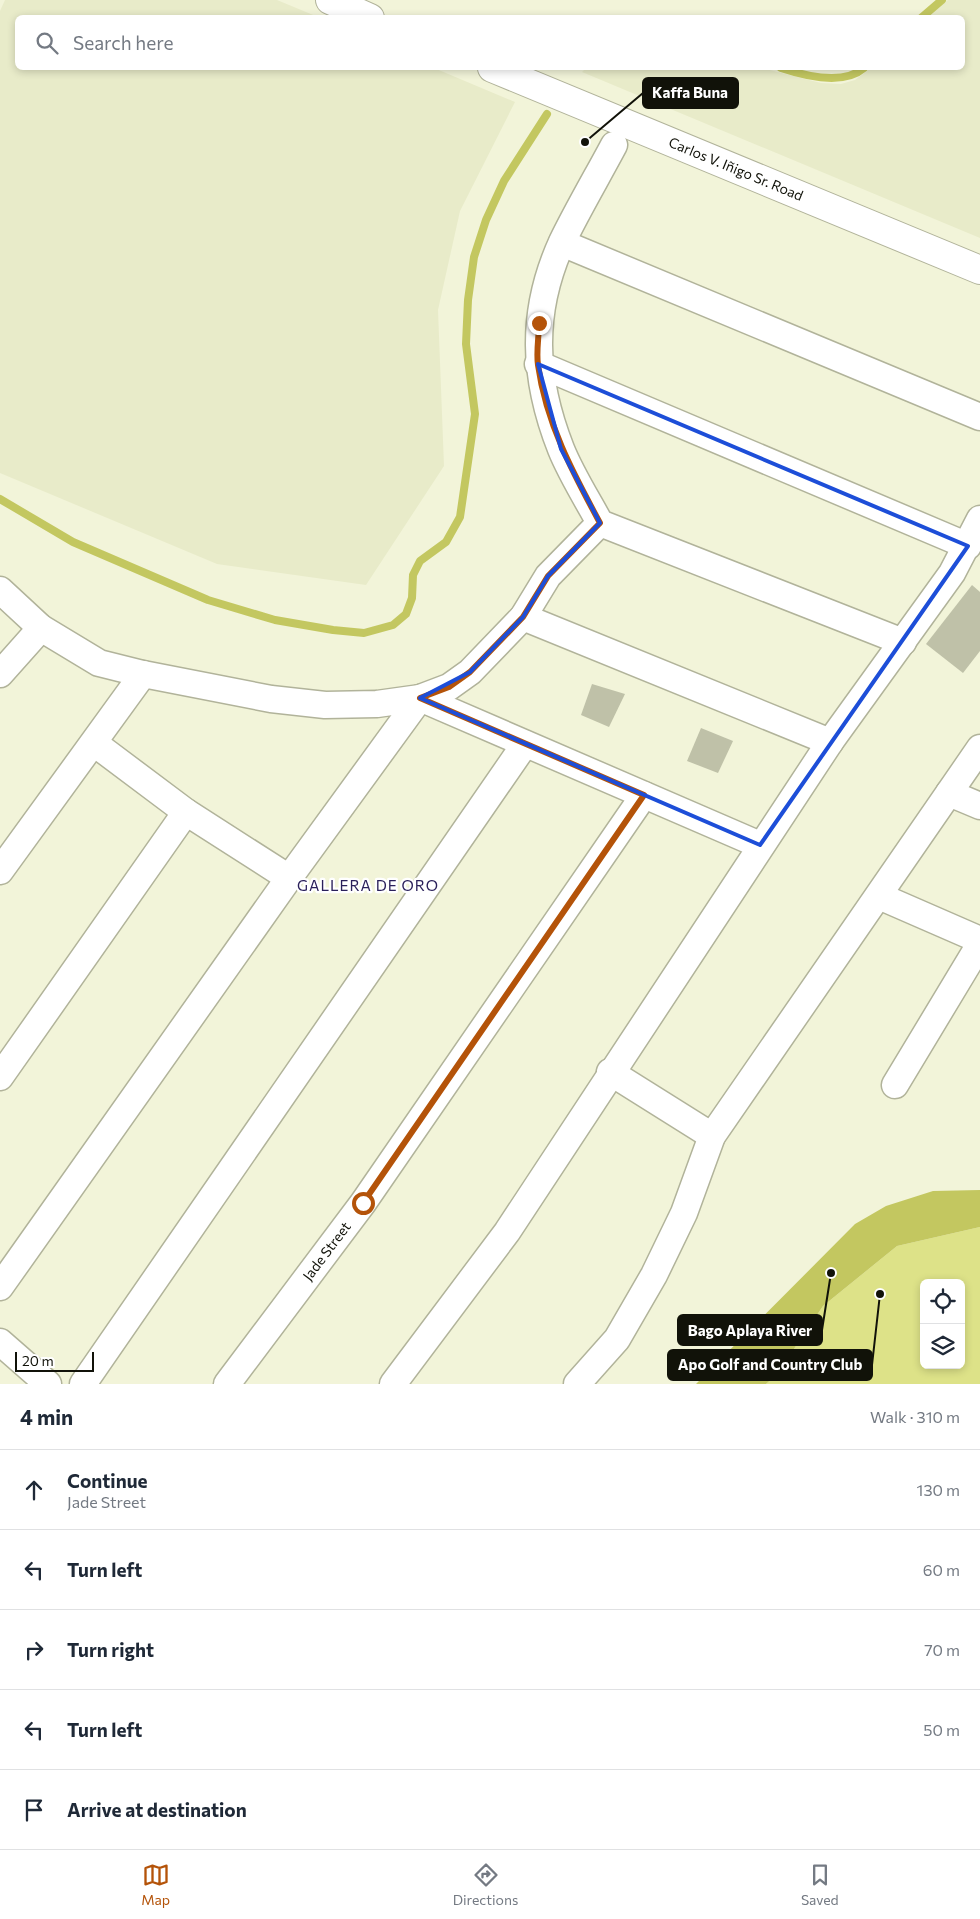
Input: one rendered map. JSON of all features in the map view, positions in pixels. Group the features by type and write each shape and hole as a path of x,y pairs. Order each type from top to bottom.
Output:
{"main road":[{"path":"330,0 363,15"},
{"name":"Carlos V. Iñigo Sr. Road","path":"497,70 980,270"}],"street":[{"path":"614,145 562,243 546,286 539,323 538,364 545,400 561,449 600,523 903,642"},
{"path":"562,243 980,417"},
{"path":"393,1384 507,1232 610,1072 760,846 830,742 952,573 976,532 538,364"},
{"path":"0,590 41,628 99,663 143,674 271,699 325,704 377,704 420,698 449,687 470,672 523,617 548,576 600,523"},
{"path":"523,617 830,742"},
{"path":"0,674 41,628"},
{"path":"0,871 143,674"},
{"path":"420,698 760,846"},
{"path":"0,1287 289,878 420,698"},
{"path":"94,743 186,812 289,878"},
{"path":"83,1384 525,744"},
{"path":"577,1384 617,1340 654,1275 684,1213 712,1136 980,748"},
{"path":"949,793 980,806"},
{"name":"Jade Street","path":"227,1384 363,1203 644,795"},
{"path":"0,1077 186,812"},
{"path":"879,896 980,942 895,1085"},
{"path":"610,1072 712,1136"},
{"path":"0,1342 48,1384"}],"highlighted area":[{"path":"538,364 968,546 760,845 420,698 470,672 523,617 548,576 600,523 561,449"}],"shaded area":[{"path":"5,0 277,0 313,15 15,15 15,70 439,70 515,102 460,211 438,310 444,466 366,585 217,564 0,473 0,11"},
{"path":"948,0 980,0 980,238 582,72 584,70 770,70 821,83 841,84 855,80 868,70 965,70 965,15 929,15"},
{"path":"980,1190 980,1227 897,1246 823,1306 777,1374 766,1384 696,1384 855,1224 886,1206 933,1191"},
{"path":"980,1227 980,1384 766,1384 777,1374 823,1306 897,1246"}],"building":[{"path":"972,585 980,592 980,651 963,673 926,644"},
{"path":"592,684 625,694 609,727 581,715"},
{"path":"701,728 733,741 718,773 687,761"}],"waterway":[{"path":"924,15 942,0"},
{"path":"788,70 824,78 846,77 860,70"},
{"path":"0,499 73,542 208,600 275,620 333,630 364,633 393,625 406,614 412,598 413,575 420,561 446,542 460,517 475,414 466,344 468,300 474,257 486,220 504,181 547,114"}],"place":[{"name":"Kaffa Buna","path":"585,142"},
{"name":"Bago Aplaya River","path":"831,1273"},
{"name":"Apo Golf and Country Club","path":"880,1294"}],"district":[{"name":"GALLERA DE ORO","path":"368,886"}],"route":[{"path":"363,1203 644,795 420,698 449,687 470,672 523,617 548,576 575,546 600,523 561,449 545,400 538,364 539,323"}]}
